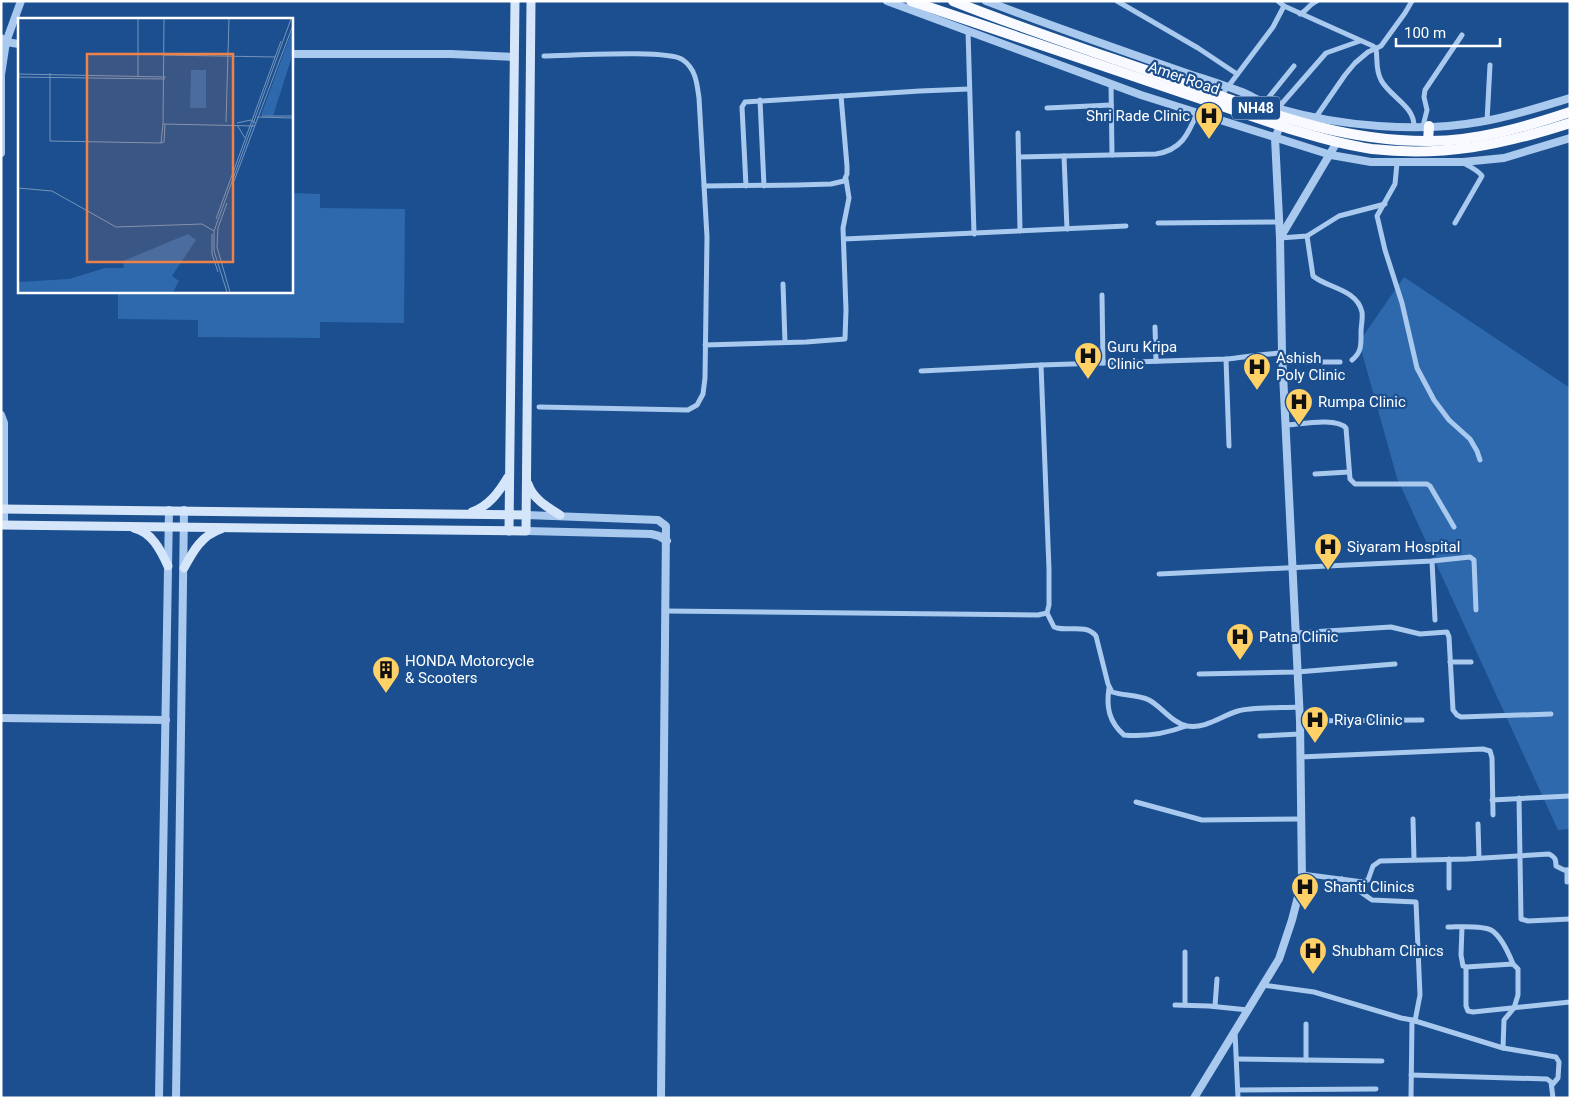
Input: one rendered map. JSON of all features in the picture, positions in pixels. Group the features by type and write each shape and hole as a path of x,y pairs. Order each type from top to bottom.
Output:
{"highway":[{"name":"Amer Road","path":"911,1 1280,126 1337,142 1372,149 1430,152 1454,151 1535,135 1570,123"},
{"name":"Amer Road","path":"956,2 1010,24 1293,121 1342,134 1375,139 1428,141 1478,136 1532,125 1570,112"},
{"path":"1426,126 1428,141"}],"main road":[{"path":"509,531 515,1"},
{"path":"3,525 526,531 531,1"},
{"path":"510,413 526,412"},
{"path":"467,514 479,510 491,500 501,490 509,475"},
{"path":"526,479 530,490 539,501 560,515"},
{"path":"3,509 526,515"},
{"path":"127,526 139,529 147,535 160,549 168,566"},
{"path":"184,568 202,540 214,531 226,527"}],"street":[{"path":"1,153 1,75 4,40 21,1"},
{"path":"887,1 1111,84 1331,155 1371,162 1463,162 1504,158 1570,138"},
{"path":"986,1 1067,32 1228,87 1278,108 1316,117 1359,124 1414,127 1452,126 1520,114 1570,98"},
{"path":"1117,1 1237,74"},
{"path":"1278,1 1300,14 1376,49"},
{"path":"1300,14 1305,12 1314,2 1318,1"},
{"path":"1316,117 1355,63 1368,52 1381,46 1405,14 1412,1"},
{"path":"1221,96 1273,27 1284,6"},
{"path":"968,31 968,89 974,234"},
{"path":"1426,126 1425,90 1462,35"},
{"path":"4,40 18,44"},
{"path":"1278,108 1326,53 1360,41"},
{"path":"1376,49 1376,61 1382,80 1390,92 1413,114 1414,127"},
{"path":"292,54 451,54 514,57"},
{"path":"539,407 688,410 697,405 703,394 705,378 706,237 699,98 695,77 683,59 674,55 544,56"},
{"path":"1487,121 1490,65"},
{"path":"1265,102 1294,66"},
{"path":"1111,84 1112,154"},
{"path":"746,186 742,107 745,102 968,89"},
{"path":"705,345 836,340 846,337 844,220 849,198 846,179 847,166 842,96"},
{"path":"760,100 764,186"},
{"path":"1047,108 1111,106"},
{"path":"1019,157 1156,154 1174,149 1190,130 1198,113"},
{"path":"1194,1098 1279,959 1302,881 1300,721 1296,672 1282,353 1280,238 1275,138 1280,126"},
{"path":"1018,133 1020,231"},
{"path":"1280,238 1337,142"},
{"path":"1064,156 1067,230"},
{"path":"1397,162 1395,184 1377,216 1385,250 1402,303 1417,368 1434,400 1449,420 1470,439 1477,450 1480,460"},
{"path":"1456,223 1482,176 1480,172 1470,168 1463,162"},
{"path":"704,186 831,184 846,179"},
{"path":"1280,238 1308,236 1339,216 1385,204"},
{"path":"1158,223 1279,222"},
{"path":"844,239 1126,226"},
{"path":"1308,236 1313,276 1320,282 1337,288 1351,296 1358,303 1362,313 1359,354 1352,360"},
{"path":"783,284 785,342"},
{"path":"1102,295 1103,363"},
{"path":"1154,328 1156,361"},
{"path":"920,372 1041,365 1226,359 1282,353"},
{"path":"1226,359 1229,446"},
{"path":"1283,362 1340,362"},
{"path":"1041,365 1050,569 1050,605 1047,613 1057,628 1087,629 1096,636 1109,688 1107,700 1108,713 1116,728 1124,735 1164,734 1186,726 1199,726 1209,723 1239,710 1299,708"},
{"path":"1,415 4,423 3,525"},
{"path":"1286,425 1333,422 1343,425 1346,428 1350,479 1355,484 1427,484 1454,527"},
{"path":"1315,474 1349,472"},
{"path":"160,1098 169,510"},
{"path":"176,1098 184,510"},
{"path":"526,515 658,520 666,526 661,1098"},
{"path":"526,531 651,534 667,541"},
{"path":"1159,574 1473,558 1476,610"},
{"path":"1432,561 1435,620"},
{"path":"666,611 1038,615 1047,613"},
{"path":"1295,633 1391,627 1420,634 1444,632 1449,634 1453,710 1457,716 1551,714"},
{"path":"1450,662 1471,662"},
{"path":"1199,674 1296,672 1395,664"},
{"path":"1109,688 1116,693 1149,700 1176,721 1186,726"},
{"path":"1,718 166,720"},
{"path":"1300,721 1422,720"},
{"path":"1260,736 1300,734"},
{"path":"1300,757 1483,749 1490,751 1492,758 1493,815"},
{"path":"1492,800 1570,796"},
{"path":"1519,798 1521,919 1528,921 1570,919"},
{"path":"1136,802 1202,820 1301,819"},
{"path":"1413,819 1414,859"},
{"path":"1478,824 1479,858"},
{"path":"1302,874 1366,881 1376,862 1549,854 1554,856 1556,866 1559,869 1568,870 1567,882"},
{"path":"1449,859 1449,888"},
{"path":"1342,879 1372,900 1416,902 1420,995 1414,1020 1411,1098"},
{"path":"1448,927 1477,927 1491,930 1504,945 1513,964 1518,969 1518,995 1514,1008 1504,1020 1503,1048"},
{"path":"1462,927 1461,955 1463,966 1466,967 1466,1006 1468,1010 1473,1012 1570,1002"},
{"path":"1185,952 1186,1006"},
{"path":"1466,967 1513,964"},
{"path":"1215,1006 1217,979"},
{"path":"1262,985 1314,992 1401,1018 1414,1020 1503,1048 1556,1057 1559,1062 1558,1078 1552,1085"},
{"path":"1175,1006 1215,1006 1248,1010"},
{"path":"1306,1024 1306,1060"},
{"path":"1235,1031 1238,1098"},
{"path":"1237,1059 1382,1061"},
{"path":"1411,1075 1546,1079 1550,1080 1552,1085 1553,1098"},
{"path":"1238,1090 1376,1089"}],"shaded area":[{"path":"292,193 320,194 320,208 405,209 404,323 320,322 320,338 198,337 198,320 118,319 118,292 292,292"},
{"path":"1404,277 1570,388 1570,829 1558,830 1397,478 1359,342"}],"place":[{"name":"Shri Rade Clinic","path":"1209,140"},
{"name":"Guru Kripa Clinic","path":"1088,380"},
{"name":"Ashish Poly Clinic","path":"1257,391"},
{"name":"Rumpa Clinic","path":"1299,426"},
{"name":"Siyaram Hospital","path":"1328,571"},
{"name":"Patna Clinic","path":"1240,661"},
{"name":"HONDA Motorcycle & Scooters","path":"386,694"},
{"name":"Riya Clinic","path":"1315,744"},
{"name":"Shanti Clinics","path":"1305,911"},
{"name":"Shubham Clinics","path":"1313,975"}]}
